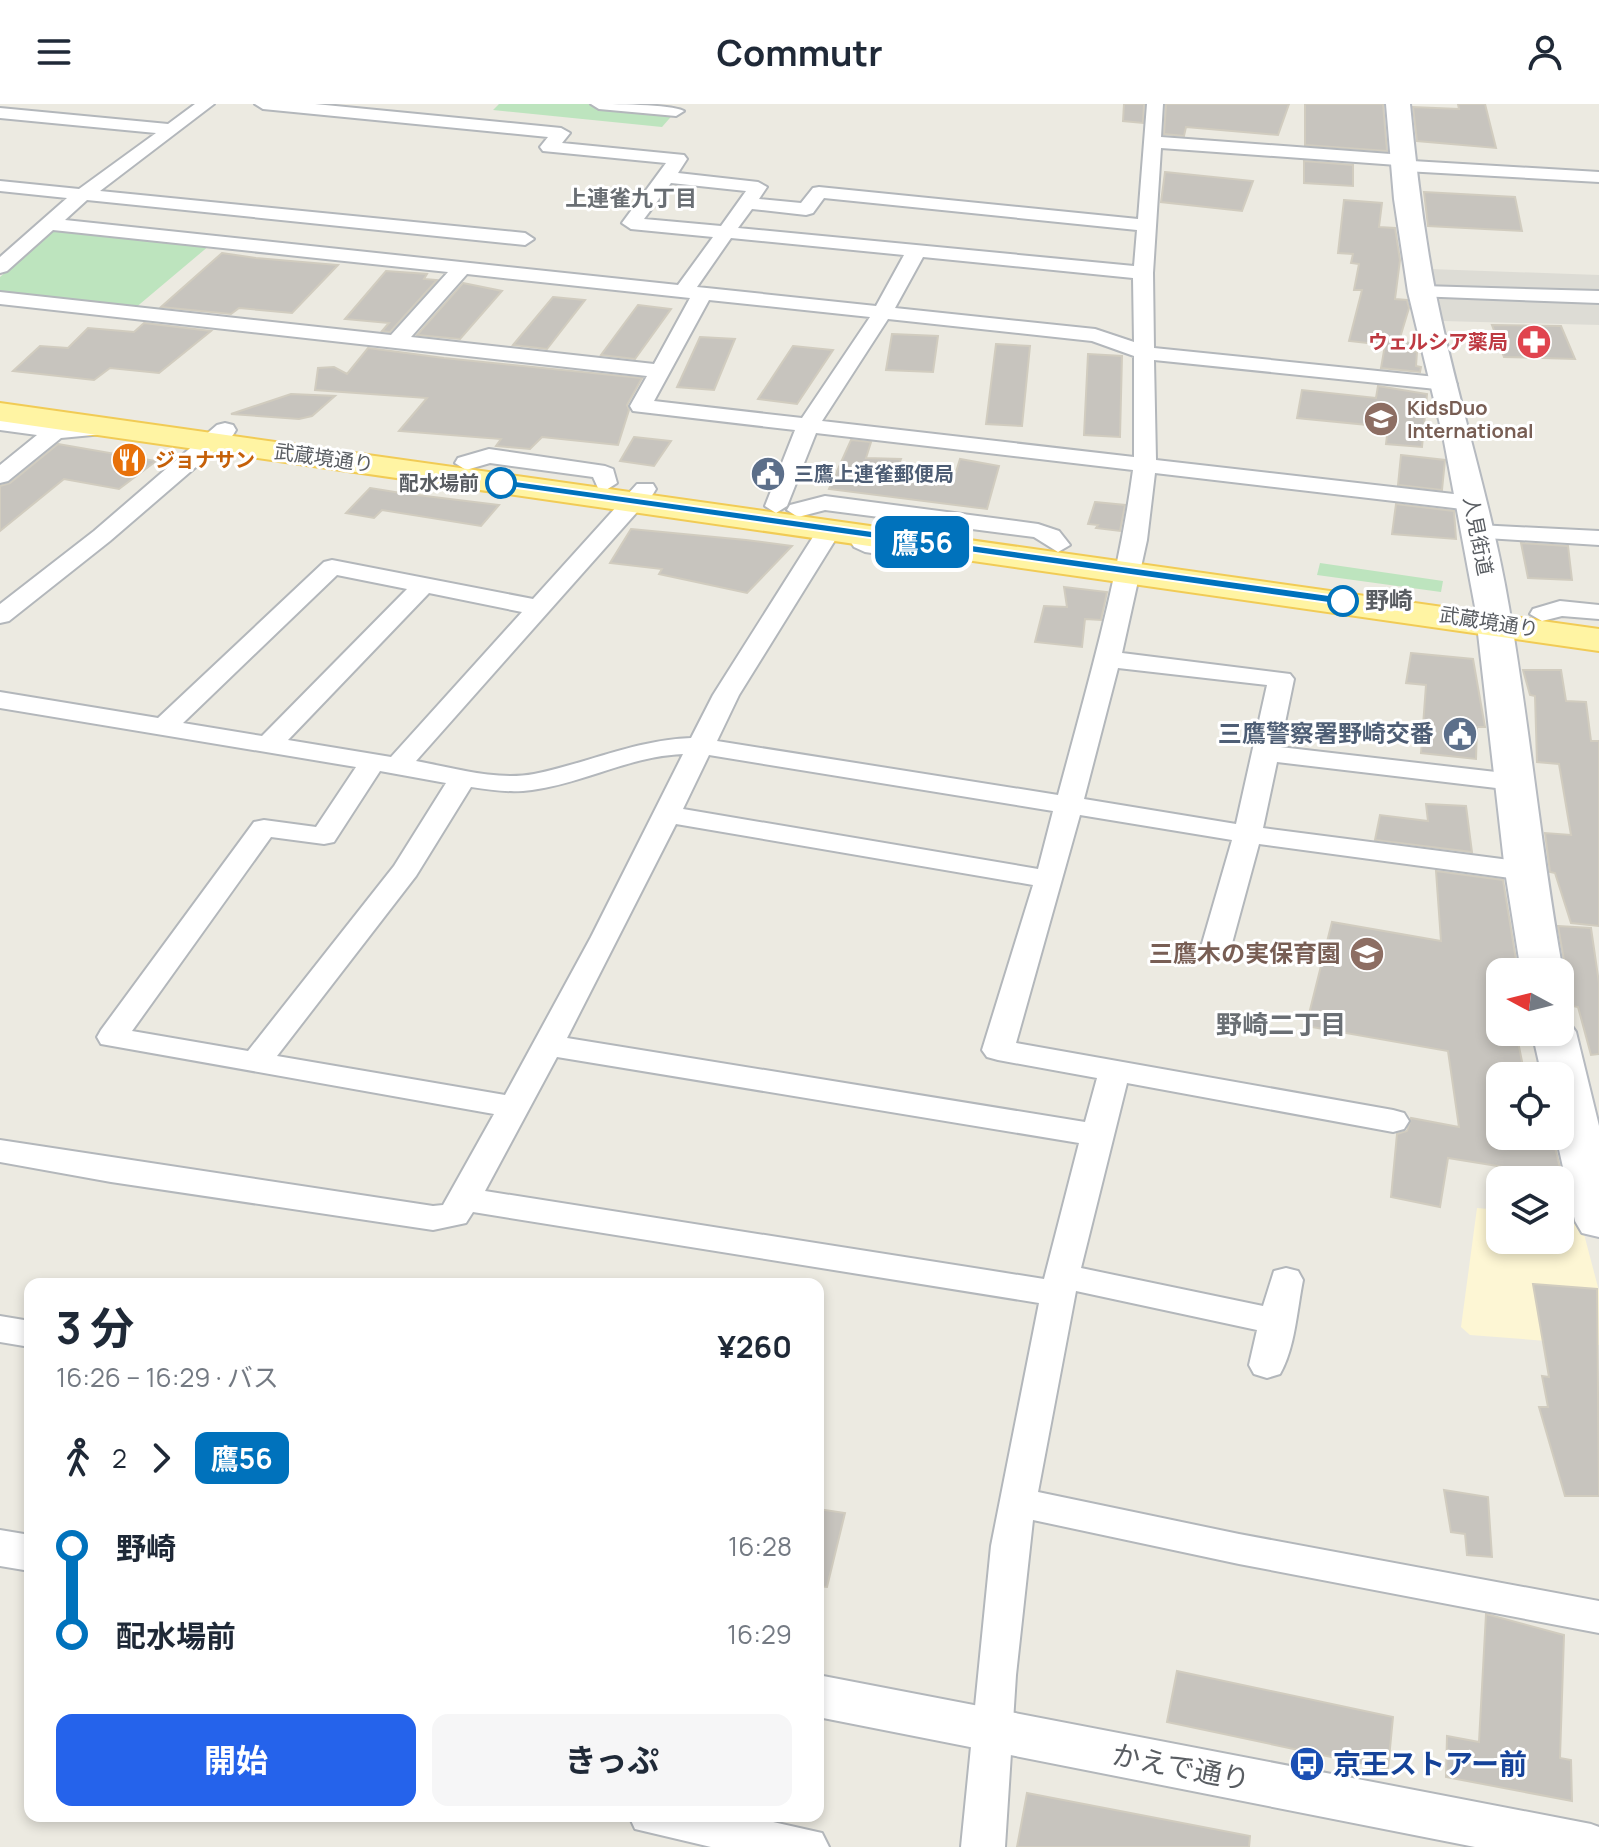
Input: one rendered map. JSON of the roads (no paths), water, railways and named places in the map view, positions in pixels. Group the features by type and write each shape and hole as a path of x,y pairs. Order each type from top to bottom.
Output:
{"main road":[{"name":"人見街道","path":"1398,104 1422,292 1446,384 1493,615 1525,871 1540,958"},
{"name":"武蔵境通り","path":"0,399 351,462 787,508 1056,553 1493,615 1599,640"},
{"name":"武蔵境通り","path":"0,412 103,427 305,441 466,463 843,531 1056,553"},
{"path":"305,441 292,444 351,462"},
{"name":"武蔵境通り","path":"1130,564 1171,577 1301,595 1493,615 1542,614 1599,624"},
{"path":"1557,1046 1599,1221"}],"street":[{"path":"0,267 82,195 206,104"},
{"path":"263,104 561,133 549,147 678,159 631,223 1143,273"},
{"path":"599,104 678,108"},
{"path":"1155,104 1145,225 1140,344 1145,464 1130,564 1049,879 998,1050 1393,1121"},
{"path":"641,156 678,108"},
{"path":"0,113 171,129"},
{"path":"1152,142 1599,177"},
{"path":"666,177 758,187 726,232 693,292 662,371 641,406 1145,464 1599,538"},
{"path":"0,186 525,239"},
{"path":"747,203 806,209 819,192 1145,225"},
{"path":"49,224 1095,335 1140,344 1446,384"},
{"path":"787,508 808,425 883,312 917,250"},
{"path":"396,342 462,268"},
{"path":"1422,292 1599,297"},
{"path":"0,298 662,371"},
{"path":"0,424 71,433 103,427"},
{"path":"0,476 56,431"},
{"path":"0,616 102,536 218,436"},
{"path":"514,1107 112,1037 264,828 324,836 385,765 541,608 628,491"},
{"path":"0,1151 111,1171 433,1218 454,1215 547,1045 726,695 843,531"},
{"path":"164,727 332,567 541,608"},
{"path":"268,745 424,585"},
{"path":"1542,614 1560,608 1599,612"},
{"path":"1108,659 1281,679 1248,834 1216,947"},
{"path":"0,700 503,784 534,782 658,747 700,746 1248,834 1525,871"},
{"path":"1267,753 1513,782"},
{"path":"255,1063 406,870 463,777"},
{"path":"667,814 1049,879"},
{"path":"547,1045 1097,1135"},
{"path":"983,1847 991,1729 1017,1502 1059,1285 1115,1071"},
{"path":"464,1199 1059,1285 1277,1322"},
{"path":"1267,1365 1286,1280"},
{"path":"0,1329 24,1333"},
{"path":"1017,1502 1239,1549 1599,1617"},
{"path":"0,1548 24,1552"},
{"name":"かえで通り","path":"824,1697 1591,1847"},
{"path":"680,1822 807,1847"}],"place":[{"name":"ウェルシア薬局","path":"1534,342"},
{"name":"KidsDuo International","path":"1381,419"},
{"name":"ジョナサン","path":"129,460"},
{"name":"三鷹上連雀郵便局","path":"768,474"},
{"name":"配水場前","path":"501,483"},
{"name":"野崎","path":"1343,601"},
{"name":"三鷹警察署野崎交番","path":"1460,734"},
{"name":"三鷹木の実保育園","path":"1367,954"},
{"name":"京王ストアー前","path":"1307,1764"}],"district":[{"name":"上連雀九丁目","path":"631,198"},
{"name":"野崎二丁目","path":"1281,1025"}]}
